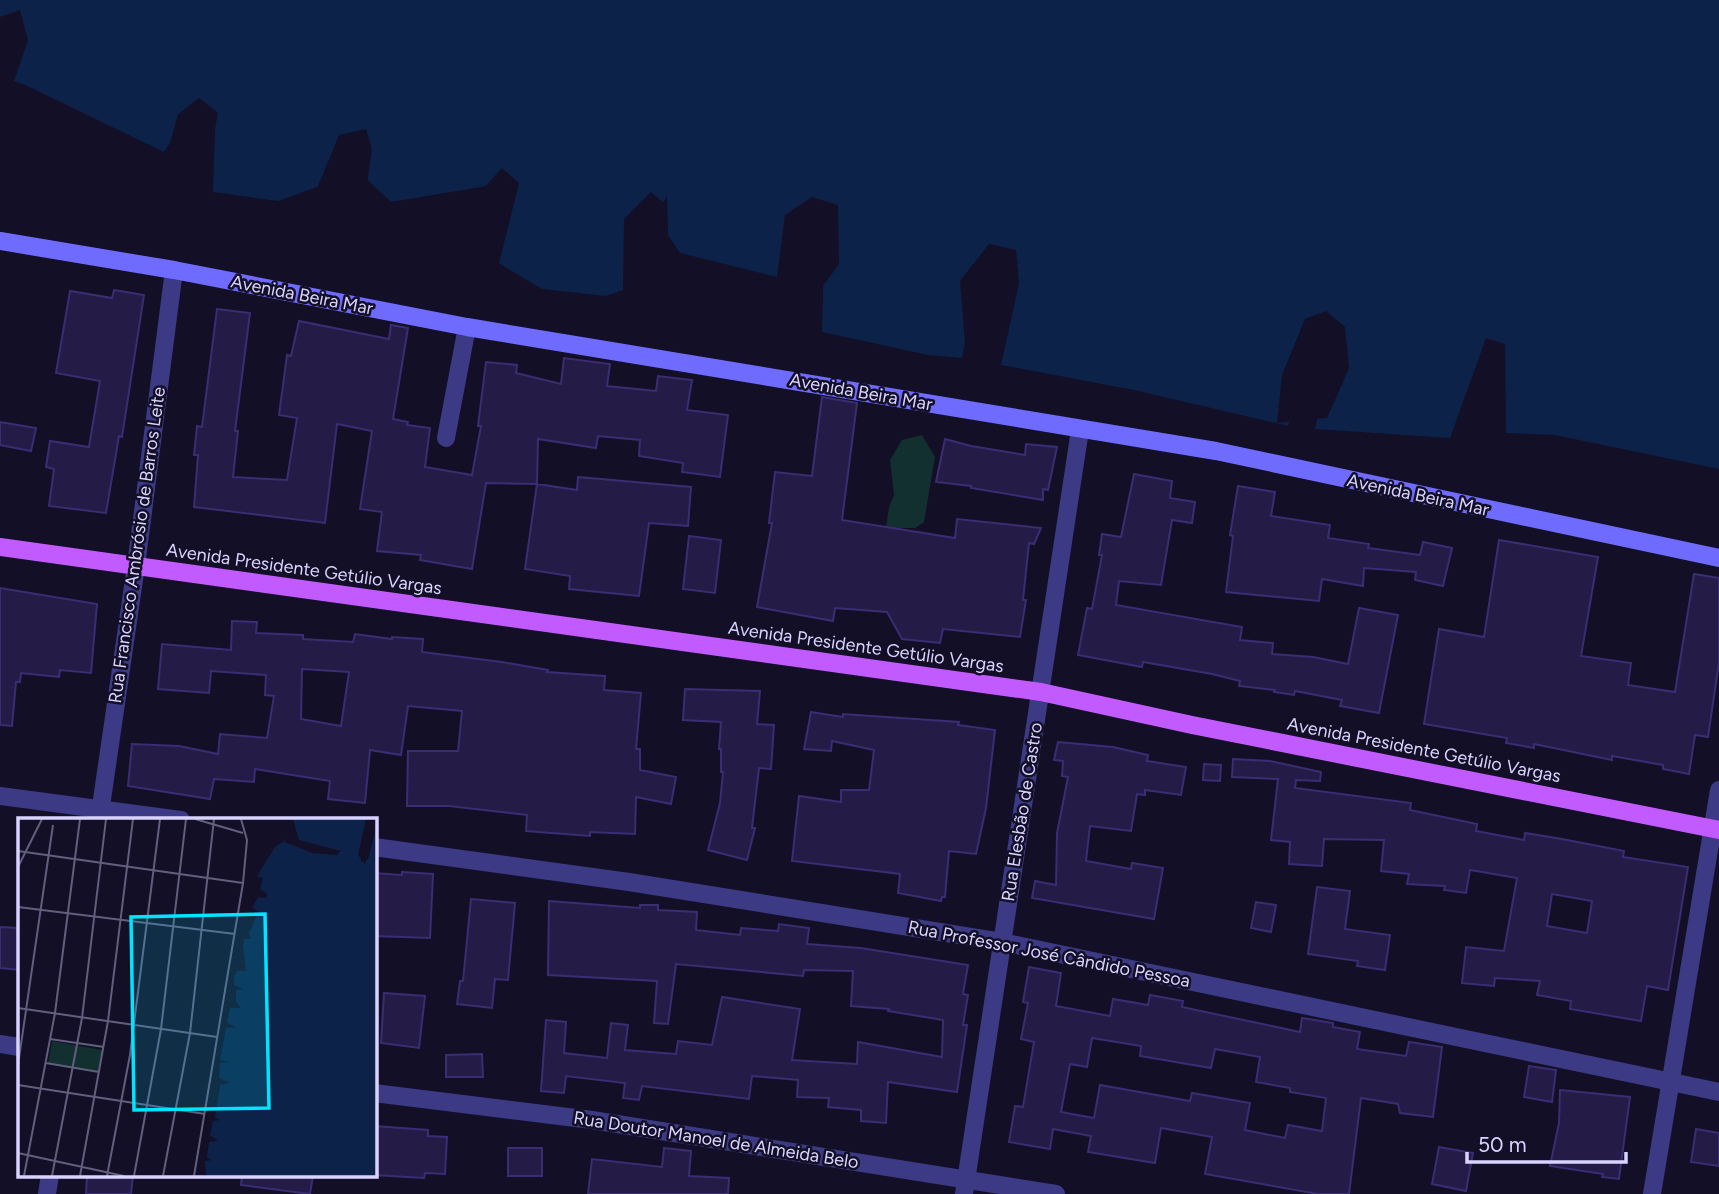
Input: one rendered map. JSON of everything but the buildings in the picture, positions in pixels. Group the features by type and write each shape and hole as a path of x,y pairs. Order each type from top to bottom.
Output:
{"main road":[{"name":"Avenida Beira Mar","path":"0,241 174,270 467,327 1216,452 1719,558"},
{"name":"Avenida Presidente Getúlio Vargas","path":"0,547 1041,692 1192,725 1715,829"}],"street":[{"name":"Rua Francisco Ambrósio de Barros Leite","path":"99,814 136,566 174,270"},
{"path":"446,438 467,327"},
{"name":"Rua Elesbão de Castro","path":"965,1188 1080,430"},
{"path":"1652,1194 1715,829 1719,790"},
{"path":"0,796 99,814 154,818"},
{"name":"Rua Professor José Cândido Pessoa","path":"376,847 629,882 1002,942 1719,1092"},
{"path":"0,1044 18,1047"},
{"name":"Rua Doutor Manoel de Almeida Belo","path":"376,1093 592,1120 965,1188 1056,1194"},
{"path":"47,1194 50,1176"}],"green space":[{"path":"922,435 935,457 924,522 915,528 886,528 894,495 890,460 902,440"}],"water":[{"path":"0,0 1719,0 1719,469 1555,435 1506,433 1505,344 1486,338 1450,438 1315,429 1333,346 1307,344 1288,426 1134,390 1001,365 1019,283 977,279 962,358 928,355 822,332 825,218 778,278 668,270 667,195 623,290 606,296 542,289 495,261 499,184 391,202 362,175 348,176 278,201 213,192 215,128 185,120 164,152 25,85 0,76"}],"pier":[{"path":"20,10 28,40 13,84 0,79 0,17"},
{"path":"199,98 218,113 211,150 211,131 187,124 167,154 178,114"},
{"path":"366,129 372,149 367,184 361,179 349,179 316,191 339,135"},
{"path":"502,168 519,183 498,267 491,262 495,188 482,190"},
{"path":"651,192 667,206 668,235 680,253 777,277 785,215 812,197 838,205 839,264 820,290 822,227 803,246 779,281 667,273 664,209 627,290 623,290 624,219"},
{"path":"989,244 1016,250 1019,283 1013,295 1015,286 992,281 980,282 968,345 965,343 960,281"},
{"path":"1326,311 1345,327 1349,368 1339,391 1327,418 1314,419 1329,349 1310,348 1293,421 1277,423 1282,375 1305,319"}]}
